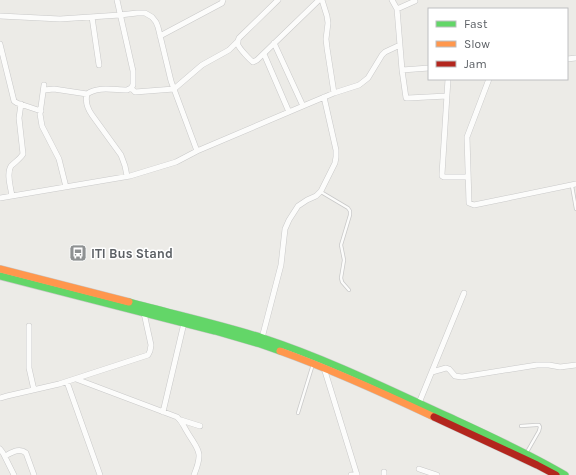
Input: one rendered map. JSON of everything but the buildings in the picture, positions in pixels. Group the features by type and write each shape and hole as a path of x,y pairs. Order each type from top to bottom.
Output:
{"street":[{"path":"66,187 59,159 42,126 41,111 44,87 88,94 91,91 98,90 127,90 131,88 133,85 133,71 117,0"},
{"path":"160,36 222,3 223,0"},
{"path":"131,88 135,92 174,89 202,65 229,50 239,38 278,0"},
{"path":"238,41 238,46 250,60 253,62 257,60 319,0"},
{"path":"322,0 328,23 326,39 334,93"},
{"path":"392,0 397,9 406,98 447,96"},
{"path":"397,9 415,2"},
{"path":"0,16 60,19 137,13 149,15 156,22 169,75 197,151"},
{"path":"92,17 99,65"},
{"path":"274,43 304,106"},
{"path":"0,44 14,100 41,111"},
{"path":"0,198 126,176 176,162 197,151 324,97 359,85 368,78 385,52 400,45"},
{"path":"264,54 289,112"},
{"path":"402,70 428,68"},
{"path":"448,80 442,176 468,177"},
{"path":"490,80 467,137 469,203 474,205 574,185"},
{"path":"88,94 86,104 88,109 121,156 125,166 126,176"},
{"path":"262,338 281,265 285,229 288,220 298,206 316,196 321,191 335,163 336,150 324,97"},
{"path":"12,196 9,171 23,154 18,118 21,104"},
{"path":"0,269 20,277 144,313 260,344 313,363 383,392 556,475"},
{"path":"0,276 20,277"},
{"path":"37,282 217,325 262,338 310,355 362,377 526,453 565,475"},
{"path":"418,403 464,293"},
{"path":"1,397 68,382 148,354 151,345 144,313"},
{"path":"163,412 184,323"},
{"path":"29,326 29,368 34,390"},
{"path":"432,372 446,368 449,369 455,376 462,377 536,365 560,367 576,365"},
{"path":"324,368 355,474"},
{"path":"76,379 200,426"},
{"path":"68,382 100,475"},
{"path":"181,420 197,446 199,458 194,475"},
{"path":"0,449 14,475"},
{"path":"5,456 19,450 23,450 26,453 34,475"},
{"path":"419,469 437,475"}],"lane":[{"path":"574,185 576,209"},
{"path":"321,191 348,208 350,211 341,245 344,260 341,278 342,282 349,290"},
{"path":"298,413 313,363"},
{"path":"521,426 536,424 540,427 540,431 526,453"}],"traffic: fast":[{"path":"0,276 215,331 280,351"},
{"path":"129,302 246,333 310,355 380,385 493,437 565,475"}],"traffic: slow":[{"path":"0,269 129,302"},
{"path":"280,351 339,374 434,417"}],"traffic: jam":[{"path":"434,417 556,475"}],"place":[{"name":"ITI Bus Stand","path":"78,253"}]}
